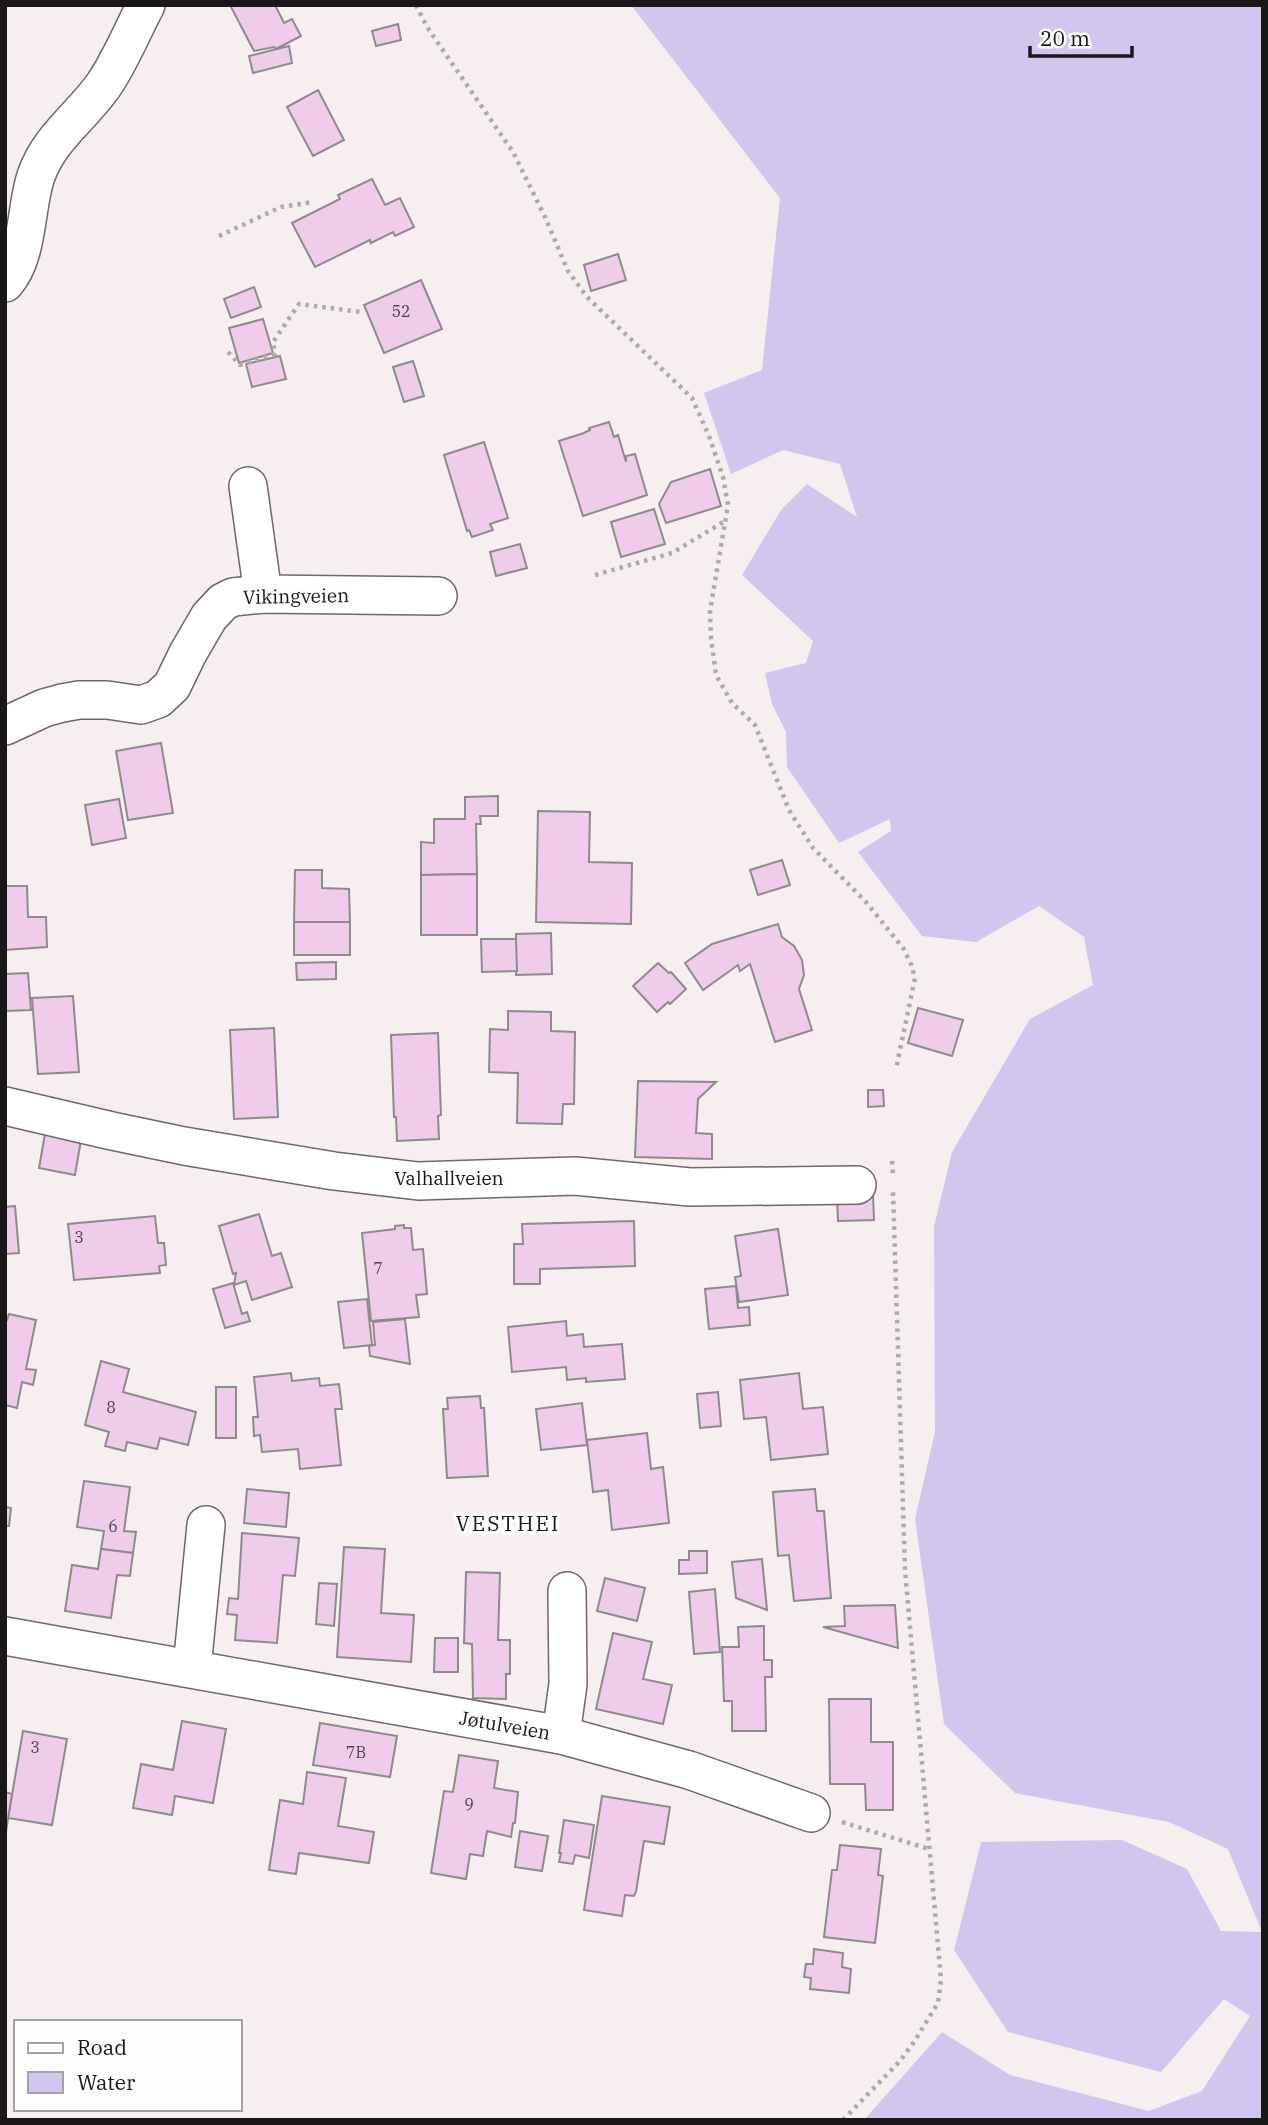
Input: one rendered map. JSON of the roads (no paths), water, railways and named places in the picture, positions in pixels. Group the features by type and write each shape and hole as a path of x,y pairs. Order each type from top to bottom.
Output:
{"street":[{"path":"5,283 16,263 36,176 44,157 104,85 146,5"},
{"path":"248,486 263,594"},
{"name":"Vikingveien","path":"5,726 44,708 79,700 107,700 141,705 158,699 172,686 214,611 223,602 242,594 438,596"},
{"name":"Valhallveien","path":"5,1106 184,1146 334,1171 418,1181 575,1176 690,1187 857,1185"},
{"path":"192,1668 206,1525"},
{"path":"561,1735 568,1684 567,1591"},
{"name":"Jøtulveien","path":"5,1636 561,1735 689,1770 811,1813"}],"water":[{"path":"631,5 1263,5 1263,2120 864,2120 942,2032 1010,2075 1149,2111 1202,2091 1250,2016 1224,1999 1161,2072 1008,2032 954,1950 981,1842 1122,1840 1187,1869 1221,1931 1262,1932 1228,1849 1169,1822 1015,1793 944,1724 915,1519 935,1432 934,1227 952,1152 1030,1019 1093,985 1084,937 1039,906 976,942 922,936 858,852 891,831 890,819 839,843 787,767 786,732 772,704 765,673 806,663 813,641 742,575 781,510 807,484 857,517 840,464 783,450 731,474 704,393 762,370 780,198"}],"district":[{"name":"VESTHEI","path":"508,1524"}]}
